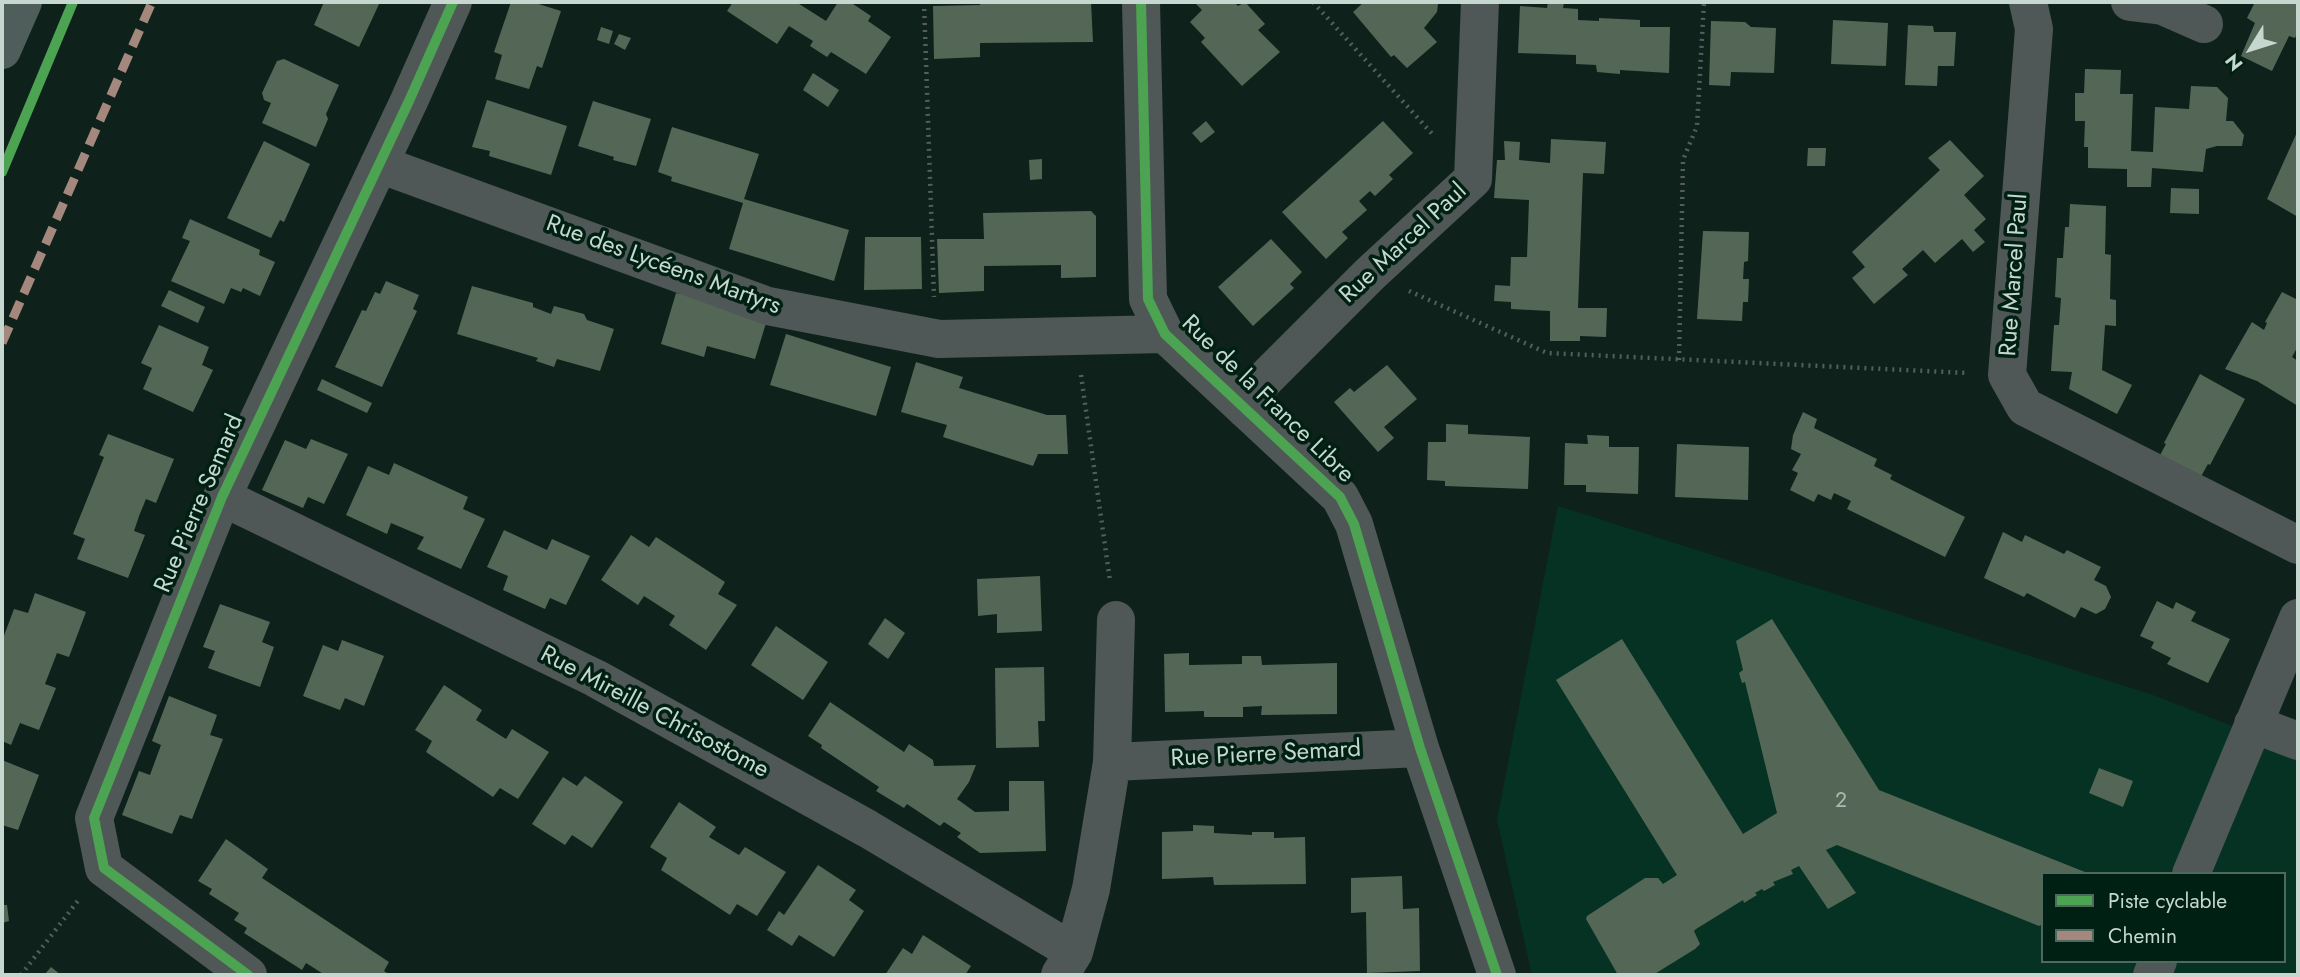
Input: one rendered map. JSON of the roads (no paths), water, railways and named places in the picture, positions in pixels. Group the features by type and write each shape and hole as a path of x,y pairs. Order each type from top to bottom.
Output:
{"highway":[{"path":"2,50 23,2"}],"street":[{"name":"Rue Pierre Semard","path":"248,975 104,868 94,818 222,497 453,2"},
{"name":"Rue de la France Libre","path":"1141,2 1148,299 1165,334 1340,497 1354,524 1420,748 1497,975"},
{"name":"Rue Marcel Paul","path":"1245,409 1259,385 1370,274 1473,179 1480,2"},
{"name":"Rue Marcel Paul","path":"2028,2 2034,29 2007,375 2025,407 2298,545"},
{"path":"2130,2 2163,6 2204,24"},
{"name":"Rue des Lycéens Martyrs","path":"379,164 768,306 939,339 1165,334"},
{"name":"Rue Mireille Chrisostome","path":"222,497 595,678 868,829 1067,963"},
{"path":"2193,872 2298,618"},
{"path":"1067,963 1091,889 1112,762 1116,620"},
{"path":"2253,724 2298,741"},
{"name":"Rue Pierre Semard","path":"1112,762 1420,748"}]}
